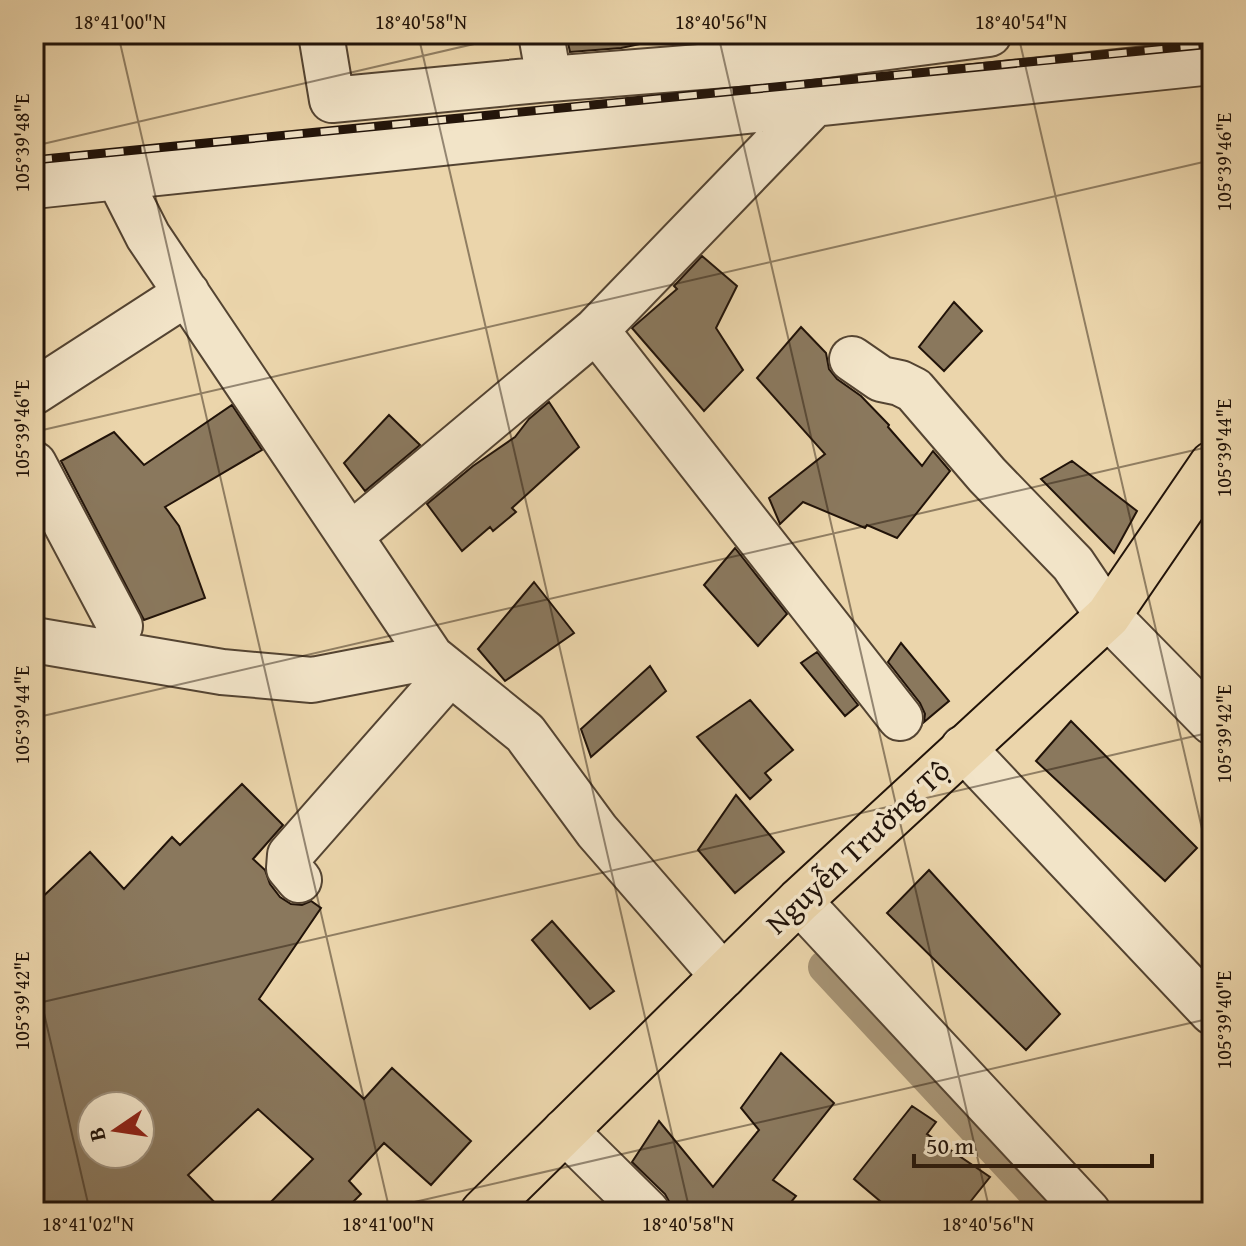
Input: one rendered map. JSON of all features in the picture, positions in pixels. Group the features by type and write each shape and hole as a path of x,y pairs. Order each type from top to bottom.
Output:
{"main road":[{"name":"Nguyễn Trường Tộ","path":"483,1212 799,901 1108,616 1212,464"}],"street":[{"path":"321,34 332,100 549,79 778,47 989,34"},
{"path":"541,34 549,79"},
{"path":"34,186 1212,62"},
{"path":"350,536 596,330 814,104"},
{"path":"118,177 148,236 441,665 525,733 597,831 723,976"},
{"path":"34,392 187,293"},
{"path":"596,330 900,718"},
{"path":"852,359 881,379 914,390 987,475 1073,564 1108,616 1212,722"},
{"path":"34,464 120,626"},
{"path":"34,640 222,672 312,680 374,670 441,665"},
{"path":"299,880 289,868 290,855 441,665"},
{"path":"963,748 1212,1012"},
{"path":"799,901 1088,1212"},
{"path":"565,1131 647,1212"}],"building":[{"path":"566,34 638,34 640,44 570,52"},
{"path":"702,256 737,286 716,328 743,370 704,411 632,328 677,289 674,286"},
{"path":"954,302 982,331 944,371 919,347"},
{"path":"801,327 826,353 829,369 837,379 861,396 922,466 933,451 950,471 897,538 803,502 780,524 769,498 825,454 757,378"},
{"path":"549,402 579,447 512,508 516,512 493,531 490,527 462,551 427,504 515,437 529,419"},
{"path":"232,405 262,450 165,507 179,526 205,598 144,620 61,461 114,432 144,465"},
{"path":"389,415 420,445 365,491 344,463"},
{"path":"1072,461 1137,511 1114,553 1041,479"},
{"path":"735,548 787,614 758,646 704,585"},
{"path":"534,582 574,633 505,681 478,649"},
{"path":"901,643 949,701 924,722 925,714 920,703 888,662"},
{"path":"817,652 858,705 845,716 801,663"},
{"path":"650,666 666,691 591,757 581,729"},
{"path":"750,700 793,750 765,773 771,780 750,799 697,737"},
{"path":"1071,721 1197,848 1165,881 1036,761"},
{"path":"242,784 283,825 253,859 265,870 270,884 280,897 291,904 302,905 311,901 321,908 259,999 364,1099 392,1068 471,1141 431,1185 384,1143 349,1181 361,1194 343,1212 261,1212 313,1159 258,1109 188,1175 224,1212 34,1212 34,905 90,852 124,889 172,837 180,845"},
{"path":"736,795 784,852 735,893 698,850"},
{"path":"929,870 1060,1014 1026,1050 887,913"},
{"path":"552,921 614,991 590,1009 532,940"},
{"path":"781,1053 834,1103 773,1180 796,1196 783,1212 671,1212 665,1194 632,1162 659,1121 713,1187 759,1130 741,1108"},
{"path":"912,1106 936,1122 927,1134 990,1177 962,1212 893,1212 854,1179"}],"waterway":[{"path":"825,967 1053,1212"}],"railway":[{"path":"34,160 1212,44"}]}
